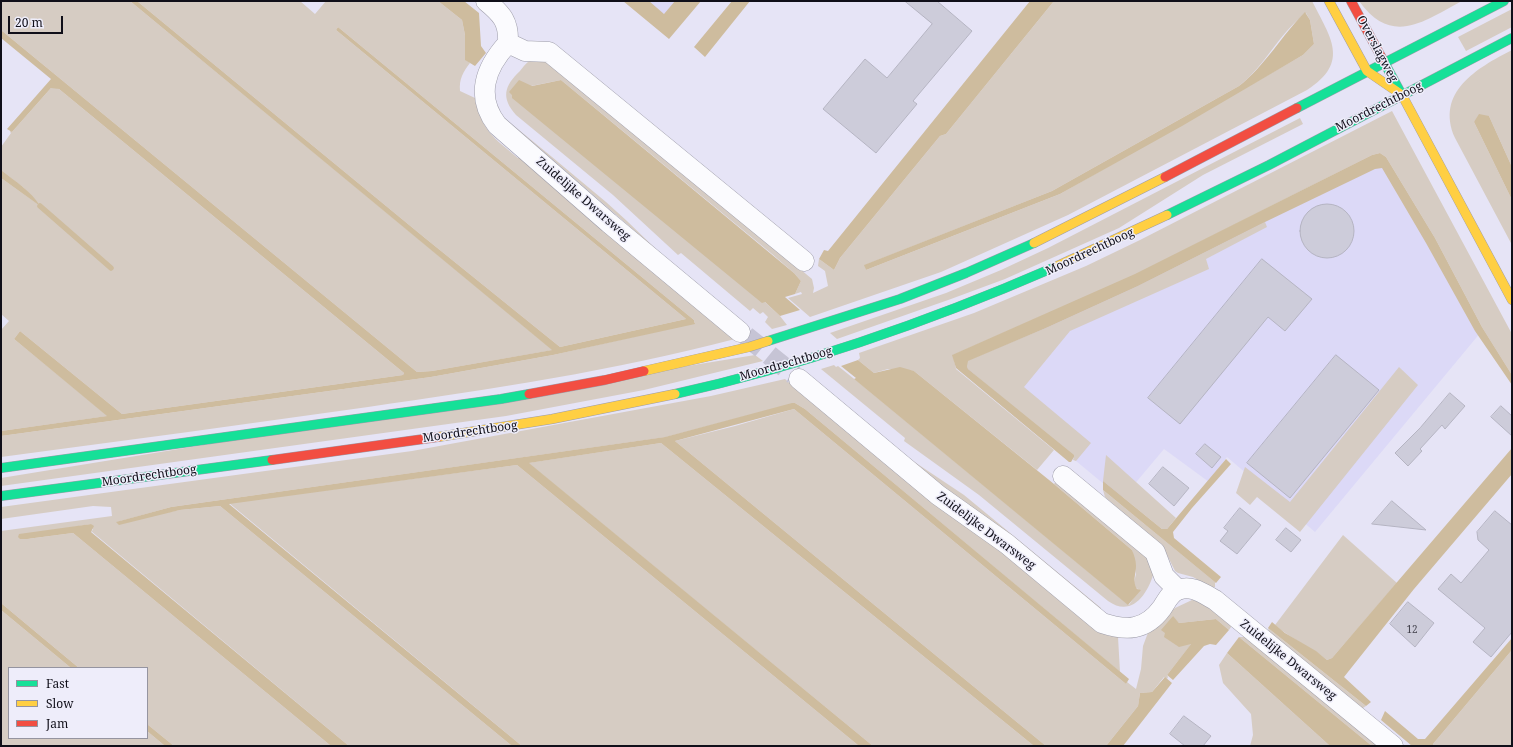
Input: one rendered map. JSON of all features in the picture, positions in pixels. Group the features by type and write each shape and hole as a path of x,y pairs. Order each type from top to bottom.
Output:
{"main road":[{"name":"Overslagweg","path":"1329,1 1367,71 1402,95"},
{"name":"Overslagweg","path":"1351,1 1402,95"},
{"path":"1,468 501,399 605,380 748,347 900,299 1022,249 1082,220 1504,1"},
{"name":"Moordrechtboog","path":"1,496 507,427 610,408 759,373 851,346 973,302 1044,273 1165,216 1512,38"},
{"path":"1402,95 1512,300"}],"street":[{"path":"486,1 504,18 508,28 508,43 525,51 549,52 804,261"},
{"name":"Zuidelijke Dwarsweg","path":"508,43 490,69 485,89 485,102 490,115 497,125 610,223 740,332"},
{"name":"Zuidelijke Dwarsweg","path":"799,379 938,495 1007,544 1102,623 1118,628 1130,629 1139,626 1151,619 1160,610 1169,597 1178,590 1188,588 1198,590 1215,600 1393,746"},
{"path":"1063,476 1155,552 1164,576 1178,590"}],"shaded area":[{"path":"1,1 130,1 553,350 432,371 417,372 1,30"},
{"path":"130,1 137,1 560,347 686,319 336,30 338,27 694,320 695,324 553,355 431,377 1,436 1,431 107,416 14,339 20,331 122,414 403,375 404,373 59,89 51,88 12,132 7,129 51,79 1,38 1,30 417,372 432,371 552,350"},
{"path":"137,1 300,1 315,14 326,1 438,1 462,20 465,35 465,59 470,63 462,76 460,91 475,98 482,119 490,133 502,145 518,158 521,158 735,339 644,361 506,386 368,407 1,457 1,436 431,377 553,355 695,323 694,320 338,27 336,30 686,319 560,347"},
{"path":"438,1 464,1 479,13 481,46 486,53 475,66 465,60 465,35 462,20"},
{"path":"623,1 649,1 664,14 675,1 701,1 669,39"},
{"path":"632,1 697,1 670,32"},
{"path":"732,1 750,1 705,57 694,47"},
{"path":"1030,1 1054,1 946,134 940,136 840,258 834,270 819,259 824,250 828,251"},
{"path":"1054,1 1312,1 1325,26 1333,48 1333,59 1329,69 1321,80 1307,90 1068,215 941,272 810,317 788,298 802,294 801,292 795,294 801,281 772,254 561,80 531,86 780,316 787,325 772,329 765,322 768,317 763,312 760,314 753,308 750,311 681,253 678,255 613,195 516,115 508,103 506,92 515,76 528,62 533,59 547,58 812,279 814,288 813,293 828,286 825,271 818,266 819,259 834,270 840,258 940,136 946,134","holes":["1306,13 1310,20 1314,44 1303,55 1060,194 866,270 865,265 1052,191 1239,86 1257,69 1296,21"]},
{"path":"1359,1 1462,1 1421,22 1409,26 1396,26 1384,23 1371,15"},
{"path":"1512,9 1512,27 1466,51 1458,37"},
{"path":"1305,12 1310,20 1314,44 1303,55 1182,126 1060,194 866,270 864,265 1052,191 1239,86 1257,69"},
{"path":"1512,50 1512,167 1489,116 1474,122 1512,200 1512,245 1455,138 1450,122 1451,107 1455,95 1463,84 1473,74"},
{"path":"519,80 532,86 561,80 794,273 801,281 795,294 785,297 800,310 780,316 765,302 762,303 512,98 512,95 509,92"},
{"path":"55,87 404,373 403,375 122,414 20,331 14,339 108,416 1,431 1,330 9,321 1,314 1,178 39,205 24,188 1,170 1,147 11,133 11,130 12,132 51,88"},
{"path":"1392,111 1512,334 1512,375 1482,327 1435,238 1386,157 1380,153 1372,155 1135,275 953,355 956,369 1054,450 1037,470 914,371 888,369 874,373 858,360 860,358 859,353 974,313 1086,266 1140,240"},
{"path":"1479,114 1489,116 1512,167 1512,200 1474,122"},
{"path":"1300,118 1303,124 1203,175 1119,228 1005,279 951,299 837,339 830,333 946,293 1001,270 1048,248"},
{"path":"508,121 606,202 660,253"},
{"path":"1380,153 1386,157 1435,238 1482,327 1512,375 1512,385 1475,331 1382,168 1375,169 1265,222 1138,286 1046,328 968,361 968,369 1074,455 1071,462 1069,462 956,368 952,355 1135,274 1372,155"},
{"path":"1380,159 1481,332 1315,532 1227,457 1209,482 1164,449 1122,499 961,366"},
{"path":"1,170 27,191 40,206 1,178"},
{"path":"1265,222 1267,227 1206,259 1209,269 1070,331 1024,387 1091,443 1076,461 1073,460 1074,457 968,369 967,361 971,359 1046,328 1138,286"},
{"path":"755,355 763,361 644,390 506,416 1,486 1,478"},
{"path":"858,360 874,373 900,367 914,371 1054,484 1132,550 1136,564 1135,584 1137,589 1141,590 1128,605 854,379 856,378 841,366"},
{"path":"834,365 836,367 838,366 858,382 1129,605 1139,590 1134,586 1136,574 1132,550 1054,484 1058,479 1146,554 1154,572 1148,588 1143,595 1132,605 1124,607 1117,606 1108,601 979,495 904,441 905,438 821,369"},
{"path":"1399,367 1418,385 1300,532 1257,497 1250,505 1236,493 1245,467 1290,502"},
{"path":"785,379 808,399 1118,637 1120,672 805,409 795,403 666,437 171,507 117,522 180,510 220,506 512,746 349,746 91,531 93,530 91,524 61,529 27,539 73,533 331,746 174,746 148,725 148,667 78,667 1,603 1,531 112,516 111,507 93,506 1,519 1,507 412,451 711,396"},
{"path":"795,403 805,409 1129,679 1126,684 794,409 675,441 1046,746 1034,746 661,443 529,463 873,746 859,746 517,465 229,504 522,746 512,746 220,506 180,510 119,525 116,522 171,507 665,437"},
{"path":"794,409 1126,684 1127,682 1136,689 1141,669 1143,646 1149,630 1175,608 1192,600 1201,601 1230,621 1231,627 1229,630 1216,619 1179,623 1172,616 1192,643 1167,675 1167,679 1164,677 1152,692 1140,693 1138,706 1106,746 1046,746 675,441"},
{"path":"661,443 1034,746 873,746 528,463"},
{"path":"1512,448 1512,474 1414,589 1344,677 1371,702 1366,706 1268,628 1272,622 1285,633 1316,651 1327,660 1332,658"},
{"path":"1106,455 1176,518 1167,529 1162,529 1103,481"},
{"path":"1226,459 1231,464 1173,532 1174,538 1221,577 1216,583 1103,490 1103,481 1162,529 1167,529"},
{"path":"913,461 964,495 1101,608 1100,610 948,494"},
{"path":"517,465 859,746 522,746 229,503"},
{"path":"1103,490 1215,582 1215,587 1209,587 1193,577 1175,571 1165,551 1105,497"},
{"path":"91,524 94,526 91,532 349,746 331,746 73,533 27,539 20,539 18,537 19,534"},
{"path":"1343,535 1397,583 1332,658 1327,660 1275,625"},
{"path":"1,603 78,667 70,667 1,610"},
{"path":"1,610 70,667 8,667 8,739 148,739 148,732 165,746 1,746"},
{"path":"1173,616 1179,623 1216,619 1229,630 1216,645 1210,644 1204,646 1173,680 1167,675 1191,644 1179,647 1164,637 1165,633 1161,630"},
{"path":"1268,628 1366,706 1359,708 1270,636"},
{"path":"1239,637 1248,637 1381,746 1372,746"},
{"path":"1239,637 1372,746 1330,746 1227,653"},
{"path":"1512,638 1512,650 1433,744 1433,746 1412,746 1381,720 1385,711 1418,739 1425,739"},
{"path":"1512,650 1512,746 1433,746 1433,744"},
{"path":"1227,653 1330,746 1250,746 1253,735 1251,714 1223,683 1219,665"},
{"path":"1165,677 1172,683 1123,746 1106,746 1138,706 1140,693 1152,692"},
{"path":"148,725 174,746 165,746 148,732"}],"building":[{"path":"905,1 937,1 972,31 913,101 917,104 876,153 823,109 865,59 887,78 932,24"},
{"path":"1322,204 1332,204 1342,208 1350,216 1354,226 1354,236 1350,246 1342,254 1332,258 1322,258 1312,254 1304,246 1300,236 1300,226 1304,216 1312,208"},
{"path":"1262,259 1312,299 1285,331 1268,317 1180,424 1148,398"},
{"path":"1336,355 1379,390 1290,498 1247,463"},
{"path":"1450,393 1465,406 1445,429 1442,425 1420,449 1422,451 1408,466 1395,453 1420,428"},
{"path":"1501,406 1512,416 1512,436 1491,417"},
{"path":"1205,444 1221,457 1212,468 1196,454"},
{"path":"1163,467 1189,488 1174,506 1149,484"},
{"path":"1392,501 1426,530 1372,524"},
{"path":"1240,508 1261,525 1237,554 1220,541 1228,531 1224,528"},
{"path":"1495,511 1512,525 1512,632 1491,657 1473,642 1485,628 1438,589 1451,574 1461,583 1489,550 1478,540 1477,532"},
{"path":"1286,528 1301,540 1291,552 1276,540"},
{"path":"1408,602 1434,623 1415,647 1390,624"},
{"path":"1184,716 1211,736 1203,746 1185,746 1170,734"}],"waterway":[{"path":"40,206 111,268"}],"tunnel":[{"path":"746,336 794,375"}],"traffic: fast":[{"path":"1297,108 1504,1"},
{"path":"1167,215 1269,165 1512,38"},
{"path":"1384,62 1402,95"},
{"path":"768,341 900,299 966,273 1034,243"},
{"path":"675,394 772,369 868,340 963,305 1055,267"},
{"path":"1,468 529,394"},
{"path":"1,496 272,460"}],"traffic: slow":[{"path":"1329,1 1367,71 1402,95"},
{"path":"1402,95 1512,300"},
{"path":"1034,243 1165,177"},
{"path":"1055,267 1167,215"},
{"path":"644,371 749,347 768,341"},
{"path":"438,437 552,419 675,394"}],"traffic: jam":[{"path":"1351,1 1384,62"},
{"path":"1165,177 1297,108"},
{"path":"529,394 644,371"},
{"path":"272,460 438,437"}]}
